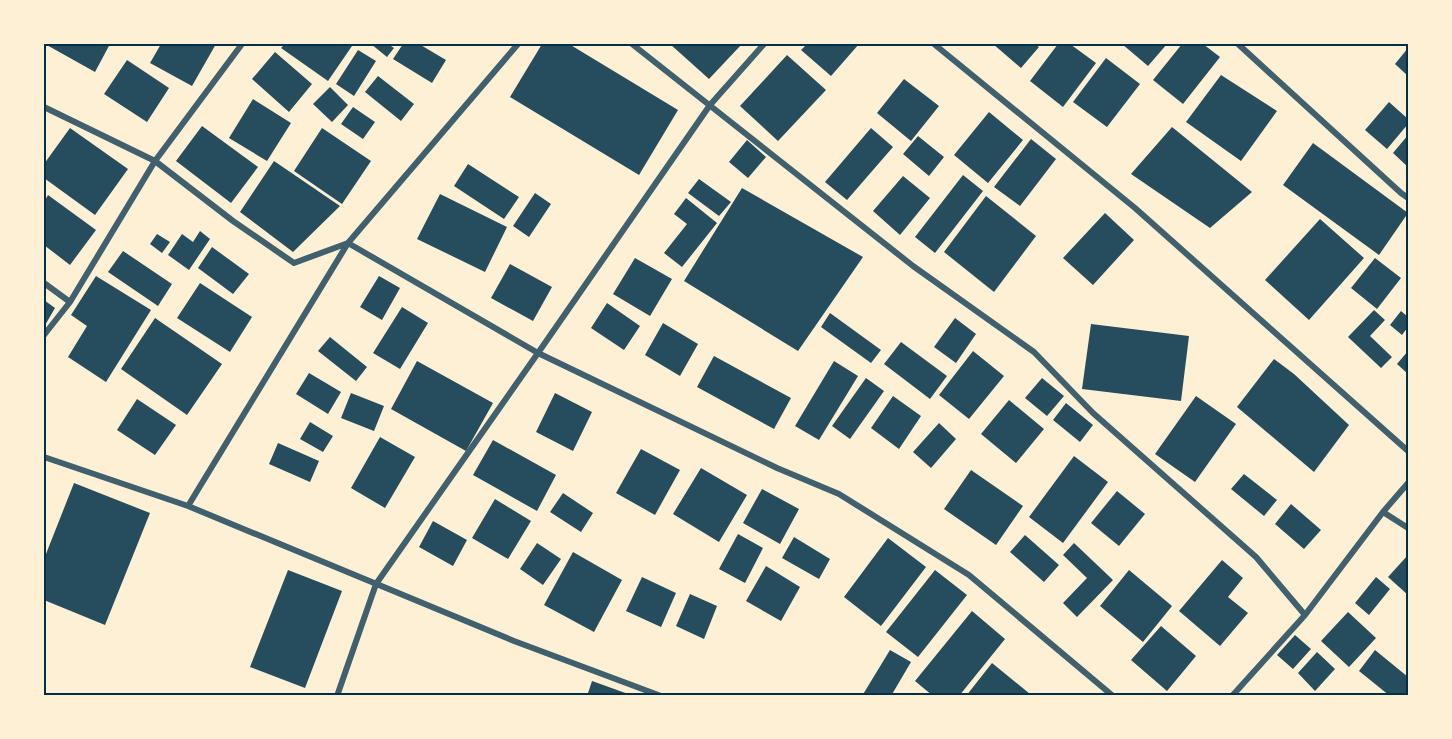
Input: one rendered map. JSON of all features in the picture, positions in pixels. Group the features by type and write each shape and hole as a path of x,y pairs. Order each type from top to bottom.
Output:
{"street":[{"path":"44,336 70,302 154,161 240,44"},
{"path":"188,506 348,243 518,44"},
{"path":"632,44 913,266 1034,352 1093,413 1256,557 1305,615"},
{"path":"337,696 376,584 710,105 765,44"},
{"path":"934,44 1135,208 1408,451"},
{"path":"1238,44 1408,198"},
{"path":"44,107 154,161 233,221 294,263 348,243"},
{"path":"348,243 538,353 777,468 839,494 969,575 1113,696"},
{"path":"44,284 70,302"},
{"path":"44,457 188,506 514,641 661,696"},
{"path":"1232,696 1305,615 1383,512 1408,483"},
{"path":"1383,512 1408,528"}],"building":[{"path":"45,44 110,44 95,72"},
{"path":"161,44 216,44 192,86 150,63"},
{"path":"285,44 348,44 352,46 328,81 281,48"},
{"path":"371,44 388,44 394,48 387,57"},
{"path":"403,44 419,44 446,60 432,83 393,59"},
{"path":"542,44 569,44 678,110 639,175 510,97"},
{"path":"670,44 742,44 709,79"},
{"path":"807,44 859,44 831,76 801,50"},
{"path":"993,44 1034,44 1039,47 1021,68"},
{"path":"1058,44 1070,44 1096,63 1063,107 1030,81"},
{"path":"1122,44 1167,44 1148,66"},
{"path":"1182,44 1203,44 1220,57 1183,104 1153,80"},
{"path":"1408,48 1408,76 1395,64"},
{"path":"358,50 376,61 354,96 336,84"},
{"path":"275,52 312,84 289,112 252,79"},
{"path":"787,55 826,90 778,141 740,106"},
{"path":"1106,58 1140,84 1107,127 1073,102"},
{"path":"127,60 169,88 147,122 104,94"},
{"path":"1221,75 1277,111 1241,161 1186,122"},
{"path":"378,76 414,104 401,121 365,92"},
{"path":"904,79 939,106 911,141 877,113"},
{"path":"330,87 348,105 332,122 313,104"},
{"path":"253,99 291,123 267,161 229,138"},
{"path":"1389,102 1408,119 1408,124 1387,149 1365,130"},
{"path":"353,107 375,122 363,139 341,124"},
{"path":"989,112 1023,140 988,183 954,155"},
{"path":"202,126 258,167 231,203 176,161"},
{"path":"1172,127 1252,192 1210,228 1131,174"},
{"path":"70,128 128,169 95,215 44,178 44,164"},
{"path":"322,128 371,161 342,204 294,171"},
{"path":"871,128 893,147 847,200 825,182"},
{"path":"1408,135 1408,167 1393,153"},
{"path":"918,136 944,157 929,176 903,154"},
{"path":"1031,139 1056,159 1020,206 994,187"},
{"path":"747,140 766,157 748,178 729,162"},
{"path":"1313,143 1408,213 1379,255 1283,185"},
{"path":"274,161 340,206 293,252 240,212"},
{"path":"468,164 519,197 504,219 454,186"},
{"path":"963,175 983,191 935,253 915,237"},
{"path":"903,176 930,198 900,235 873,211"},
{"path":"699,179 731,202 719,216 688,193"},
{"path":"742,188 863,257 798,351 684,281"},
{"path":"535,193 551,204 529,237 513,226"},
{"path":"440,194 507,227 485,272 417,239"},
{"path":"48,195 96,230 70,265 44,245 44,202"},
{"path":"986,196 1036,236 994,292 944,252"},
{"path":"686,198 717,223 682,267 664,253 687,224 674,214"},
{"path":"1105,213 1134,240 1093,285 1063,258"},
{"path":"1320,219 1364,258 1309,320 1265,280"},
{"path":"200,231 210,239 189,270 168,255 182,234 193,242"},
{"path":"157,234 170,242 162,253 150,244"},
{"path":"212,247 249,274 233,294 198,268"},
{"path":"123,251 172,284 158,306 108,272"},
{"path":"635,258 672,279 650,316 613,294"},
{"path":"1375,258 1401,278 1377,309 1351,288"},
{"path":"510,264 552,287 533,321 491,298"},
{"path":"96,276 151,310 106,382 68,357 87,326 71,315"},
{"path":"379,276 400,288 382,320 360,307"},
{"path":"200,283 252,317 230,352 177,318"},
{"path":"44,300 55,308 44,327"},
{"path":"607,303 640,326 624,350 591,328"},
{"path":"402,307 428,323 400,369 373,353"},
{"path":"1374,310 1385,320 1370,336 1392,357 1381,368 1348,337"},
{"path":"1401,311 1408,317 1408,327 1402,335 1390,325"},
{"path":"830,313 881,350 871,363 821,327"},
{"path":"155,318 222,364 187,415 121,369"},
{"path":"955,318 976,334 956,363 934,347"},
{"path":"663,323 698,344 680,376 645,355"},
{"path":"1091,324 1189,336 1181,401 1082,389"},
{"path":"330,337 367,367 356,381 318,351"},
{"path":"901,342 947,376 930,399 884,364"},
{"path":"973,351 1004,376 969,419 939,395"},
{"path":"1408,351 1408,374 1397,364"},
{"path":"714,356 791,398 774,429 697,387"},
{"path":"1274,359 1294,374 1349,425 1314,472 1237,407"},
{"path":"417,361 493,403 466,451 391,409"},
{"path":"834,361 858,376 819,440 795,426"},
{"path":"309,373 341,392 328,414 296,394"},
{"path":"866,378 884,391 850,439 832,426"},
{"path":"1042,378 1064,396 1047,416 1025,398"},
{"path":"351,393 384,406 374,431 341,418"},
{"path":"555,393 592,412 573,451 536,432"},
{"path":"893,396 921,416 899,449 871,428"},
{"path":"1196,396 1236,424 1195,482 1155,454"},
{"path":"137,399 176,425 155,455 117,430"},
{"path":"1009,400 1044,429 1016,463 981,434"},
{"path":"1066,403 1093,425 1080,442 1053,420"},
{"path":"310,422 333,436 323,452 300,439"},
{"path":"939,423 956,439 931,468 913,452"},
{"path":"380,437 415,457 385,508 351,488"},
{"path":"493,440 556,475 537,511 473,475"},
{"path":"278,443 319,461 310,482 269,464"},
{"path":"641,449 680,470 655,515 616,493"},
{"path":"1074,456 1108,482 1063,543 1029,517"},
{"path":"701,468 747,495 719,542 673,514"},
{"path":"971,470 1023,506 996,545 944,509"},
{"path":"1244,474 1277,500 1264,516 1231,489"},
{"path":"74,483 150,513 105,625 44,600 44,559"},
{"path":"762,489 799,509 780,544 743,523"},
{"path":"1117,491 1145,514 1119,546 1091,523"},
{"path":"563,493 593,513 581,532 550,512"},
{"path":"495,499 531,521 508,559 472,538"},
{"path":"1291,504 1321,530 1304,549 1275,524"},
{"path":"433,521 467,540 453,566 419,547"},
{"path":"738,534 763,548 745,583 719,569"},
{"path":"1025,535 1059,565 1044,582 1010,552"},
{"path":"794,537 830,559 819,579 782,558"},
{"path":"888,538 926,567 881,626 844,597"},
{"path":"537,543 561,559 543,585 520,569"},
{"path":"1074,543 1113,580 1077,617 1063,603 1087,578 1063,555"},
{"path":"573,552 622,580 594,632 544,605"},
{"path":"1408,555 1408,595 1388,577"},
{"path":"1222,560 1243,578 1228,597 1248,613 1220,646 1179,611"},
{"path":"766,566 800,587 781,621 746,601"},
{"path":"288,570 342,591 305,688 250,667"},
{"path":"935,570 967,595 918,657 886,632"},
{"path":"1129,570 1172,606 1143,642 1100,606"},
{"path":"642,577 676,593 661,627 626,611"},
{"path":"1376,577 1390,589 1369,615 1355,603"},
{"path":"690,594 717,606 704,639 676,626"},
{"path":"972,611 1005,639 959,696 933,696 915,681"},
{"path":"1348,612 1376,638 1349,667 1321,641"},
{"path":"1161,626 1196,656 1167,691 1131,660"},
{"path":"1295,635 1311,649 1293,669 1277,655"},
{"path":"890,650 911,662 891,696 862,696"},
{"path":"1375,650 1408,677 1408,696 1390,696 1359,671"},
{"path":"1317,652 1335,669 1315,691 1298,673"},
{"path":"992,663 1030,694 1029,696 966,696"},
{"path":"592,681 631,695 631,696 587,696"}]}
